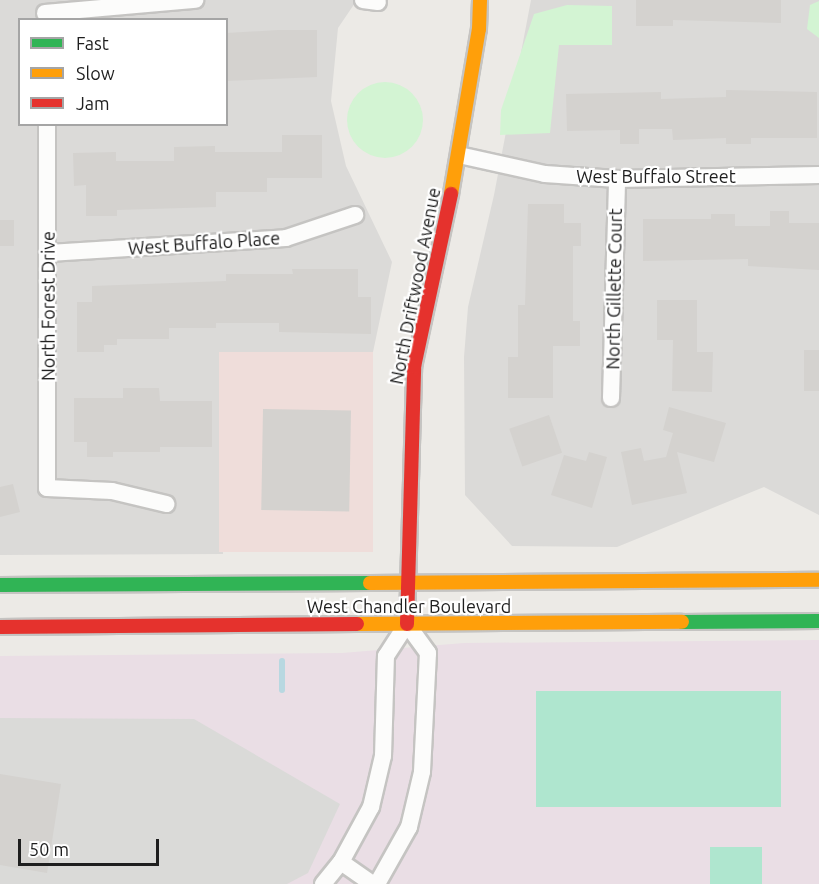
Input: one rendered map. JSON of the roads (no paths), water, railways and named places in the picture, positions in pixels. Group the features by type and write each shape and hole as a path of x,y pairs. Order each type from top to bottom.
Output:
{"main road":[{"name":"North Driftwood Avenue","path":"407,624 414,367 459,155 479,29 480,0"},
{"name":"West Chandler Boulevard","path":"0,585 819,580"},
{"name":"West Chandler Boulevard","path":"0,627 819,621"}],"street":[{"path":"45,11 195,0"},
{"name":"North Forest Drive","path":"47,126 49,253 47,488 112,490 166,504"},
{"name":"West Buffalo Street","path":"459,155 545,174 617,179 819,175"},
{"name":"North Gillette Court","path":"611,398 617,179"},
{"name":"West Buffalo Place","path":"49,253 286,238 356,215"},
{"path":"323,884 341,862 371,807 383,756 386,656 407,624 428,653 422,772 409,827 376,884"},
{"path":"341,862 372,884"}],"waterway":[{"path":"282,661 282,690"}]}
